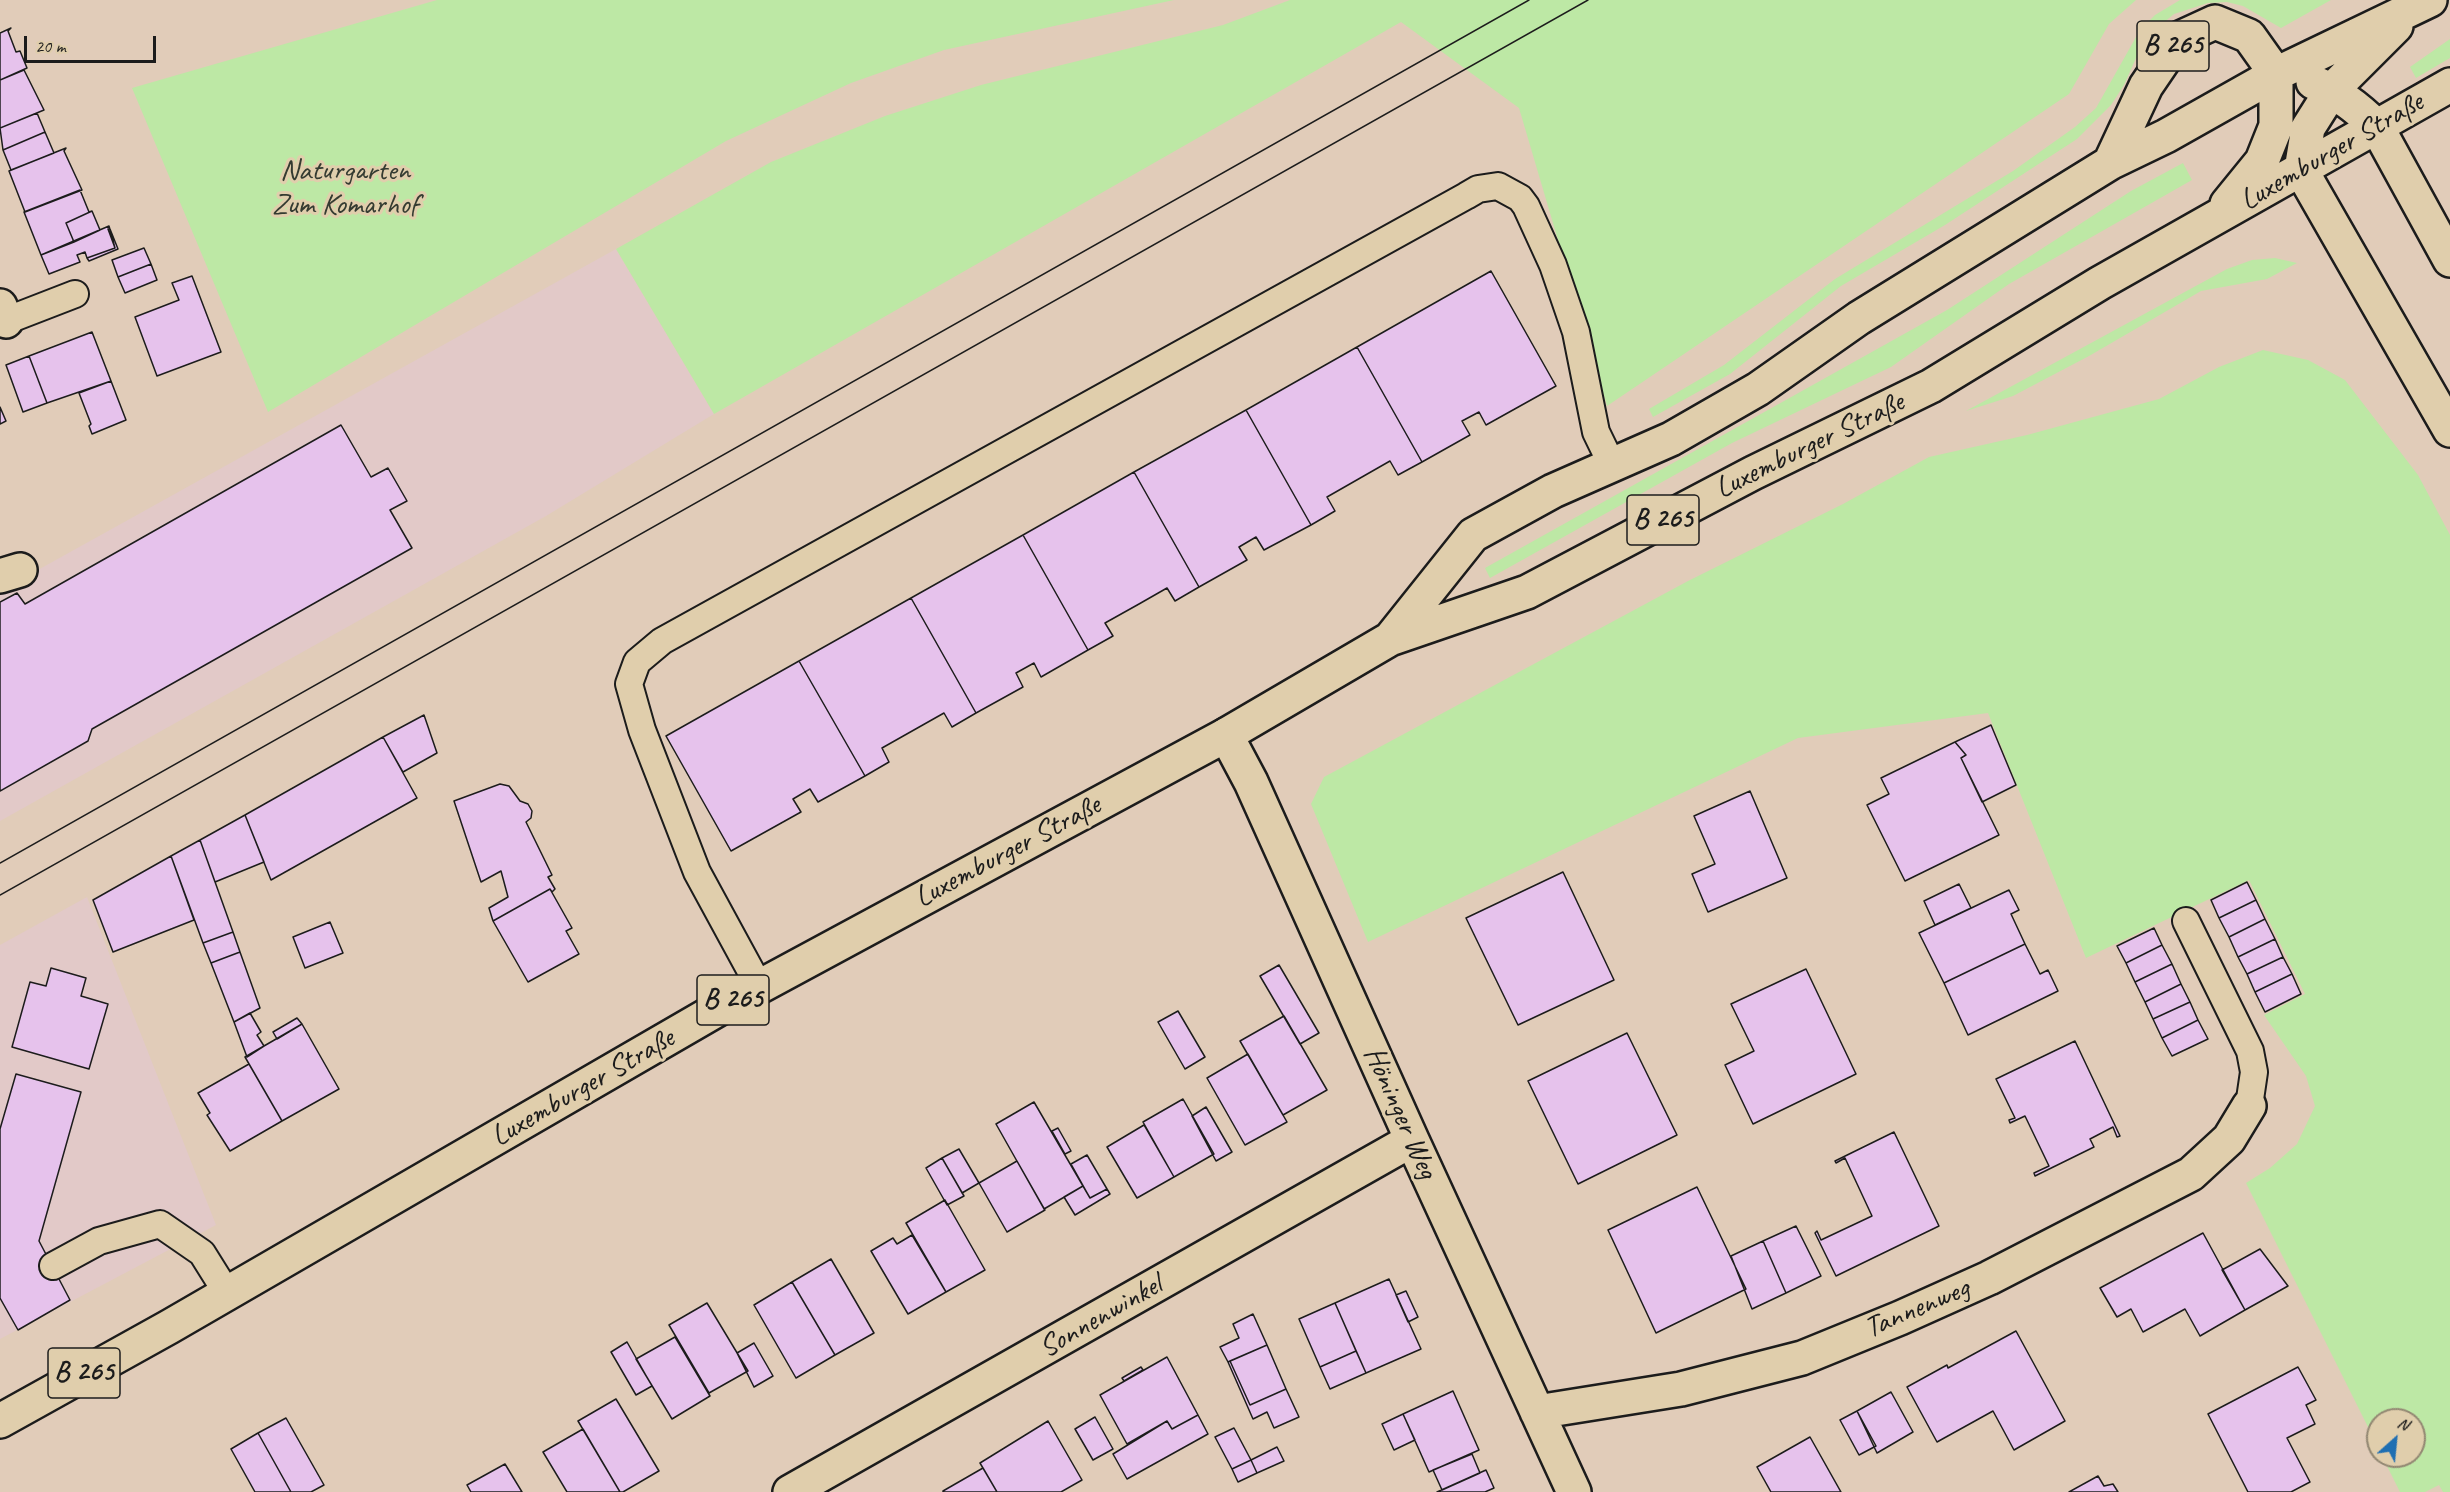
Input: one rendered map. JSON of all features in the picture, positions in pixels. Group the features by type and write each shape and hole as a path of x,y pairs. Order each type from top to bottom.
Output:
{"main road":[{"name":"Luxemburger Straße","path":"1390,639 1473,535 1553,490 1671,439 1758,389 1859,318 2110,162 2166,136 2276,74 2421,5"},
{"path":"2421,5 2332,90 2308,128 2301,170 2450,430"},
{"name":"B 265","path":"2110,162 2146,86 2178,39 2215,22 2249,36 2276,74"},
{"name":"Luxemburger Straße","path":"2214,219 2262,161 2276,126 2276,74"},
{"path":"2276,74 2305,79 2332,90 2355,106 2378,127 2450,260"},
{"name":"Luxemburger Straße","path":"0,1421 759,987 1226,735 1390,639 1527,592 1753,473 1931,386 2100,283 2450,85"},
{"name":"Höninger Weg","path":"1226,735 1251,782 1574,1492"},
{"name":"Tannenweg","path":"1537,1412 1681,1389 1780,1364 1802,1358 1900,1318 1989,1278 2191,1174 2229,1139 2249,1106"},
{"name":"Sonnenwinkel","path":"790,1492 1412,1140"}],"lane":[{"path":"759,987 697,872 642,730 629,684 638,662 662,641 1466,196 1491,186 1498,186 1520,198 1553,265 1579,342 1596,432 1612,465"},
{"path":"2,317 75,294"},
{"path":"2186,921 2250,1051 2254,1072 2249,1106"},
{"path":"53,1266 99,1241 160,1224 202,1253 227,1293"}],"shaded area":[{"path":"616,249 714,414 546,516 0,821 0,591"},
{"path":"87,897 216,1225 0,1339 0,945"}],"green space":[{"name":"Naturgarten Zum Komarhof","path":"437,0 1174,0 944,50 851,83 726,141 268,412 132,88"},
{"path":"1290,0 2136,0 2109,24 2069,94 1607,406 1519,108 1401,22 714,414 616,249 771,162 885,116 981,85 1223,25"},
{"path":"2180,0 2331,0 2281,28 2243,6 2227,2 2208,3 2174,14 2145,38 2124,85 2111,105 2077,139 1945,225 1841,286 1730,374 1653,417 1649,409 1724,365 1835,279 2013,171 2075,127 2096,108 2140,30 2155,15"},
{"path":"2450,39 2450,58 2416,78 2410,67"},
{"path":"2183,163 2192,180 2009,284 1891,367 1732,443 1490,578 1485,568 1947,310 2131,191"},
{"path":"2275,258 2297,263 2267,279 2201,291 2089,356 2013,396 1966,411 2227,269 2252,260"},
{"path":"2263,350 2308,360 2345,380 2418,475 2450,535 2450,1492 2443,1492 2439,1485 2425,1492 2400,1492 2388,1468 2426,1468 2426,1408 2366,1408 2366,1423 2246,1183 2270,1168 2297,1144 2315,1106 2306,1076 2264,1015 2305,994 2249,880 2086,958 1988,713 1798,738 1368,942 1311,804 1324,777 1688,581 1843,504 1929,457 2027,435 2159,399 2219,367"}],"building":[{"path":"11,28 8,31 16,52 20,51 27,68 0,80 0,33"},
{"path":"24,70 44,110 0,128 0,80"},
{"path":"37,113 45,132 3,150 0,128"},
{"path":"45,132 54,153 11,170 3,150"},
{"path":"66,148 64,151 82,190 25,212 9,171"},
{"path":"80,190 89,212 92,211 66,223 74,242 41,255 24,212"},
{"path":"92,211 100,230 74,242 66,223"},
{"path":"109,226 115,248 87,258 85,252 77,255 80,262 49,274 41,255"},
{"path":"108,229 118,249 89,261 87,258 115,248"},
{"path":"144,248 151,264 118,277 112,260"},
{"path":"151,264 157,280 125,293 118,277"},
{"path":"1491,271 1556,386 1486,425 1479,412 1462,421 1470,435 1422,462 1357,347"},
{"path":"192,276 221,352 157,376 135,317 179,300 172,283"},
{"path":"92,332 111,381 47,403 29,356"},
{"path":"1357,347 1422,462 1398,475 1390,461 1327,497 1335,511 1311,525 1246,410"},
{"path":"29,356 47,403 23,412 6,365"},
{"path":"111,381 126,420 92,434 89,426 91,424 79,393"},
{"path":"0,407 6,421 0,424"},
{"path":"1246,410 1311,525 1264,550 1256,537 1239,547 1247,560 1199,587 1134,472"},
{"path":"341,425 371,477 388,468 407,501 390,510 412,548 92,729 88,741 0,791 0,602 17,593 25,604"},
{"path":"1134,472 1199,587 1175,601 1167,588 1105,623 1113,636 1088,650 1023,535"},
{"path":"1023,535 1088,650 1041,677 1034,663 1016,673 1023,687 976,713 911,598"},
{"path":"911,598 976,713 952,727 944,713 882,748 889,762 865,776 799,661"},
{"path":"799,661 865,776 818,802 810,789 793,799 801,812 731,851 666,736"},
{"path":"424,715 437,753 403,772 383,737"},
{"path":"1991,725 2016,785 1982,802 1961,758 1966,755 1955,742"},
{"path":"383,737 417,798 271,880 245,815"},
{"path":"1955,742 1966,755 1961,758 1999,835 1905,881 1867,805 1889,794 1881,778"},
{"path":"500,784 509,786 520,801 528,804 532,811 531,818 526,822 552,875 548,877 555,889 552,892 550,889 493,921 489,908 508,897 501,871 481,882 454,801"},
{"path":"1750,791 1787,878 1708,912 1692,874 1715,864 1694,816"},
{"path":"245,815 264,862 215,882 200,840"},
{"path":"200,840 233,932 203,943 171,856"},
{"path":"171,856 194,920 113,952 93,900"},
{"path":"1563,872 1614,980 1518,1025 1466,918"},
{"path":"2247,882 2256,900 2219,918 2211,900"},
{"path":"1959,884 1971,908 1935,925 1924,901"},
{"path":"550,889 572,928 566,931 579,954 528,982 493,921"},
{"path":"2009,890 2019,910 2011,914 2025,944 1944,983 1919,933"},
{"path":"2256,900 2265,919 2229,937 2219,918"},
{"path":"2265,919 2275,939 2238,957 2229,937"},
{"path":"330,922 343,953 305,968 293,937"},
{"path":"2154,928 2162,945 2126,963 2117,946"},
{"path":"233,932 240,952 211,963 203,943"},
{"path":"2275,939 2283,957 2247,974 2238,957"},
{"path":"2025,944 2040,974 2048,970 2058,991 1968,1035 1944,983"},
{"path":"2162,945 2172,964 2135,982 2126,963"},
{"path":"240,952 260,1008 234,1022 211,963"},
{"path":"2283,957 2292,974 2255,992 2247,974"},
{"path":"2172,964 2181,984 2145,1002 2135,982"},
{"path":"1279,965 1319,1033 1300,1044 1260,976"},
{"path":"51,968 86,978 81,996 108,1004 89,1069 12,1047 30,982 46,986"},
{"path":"1806,969 1856,1074 1753,1124 1725,1065 1754,1051 1731,1004"},
{"path":"2292,974 2301,994 2265,1012 2255,992"},
{"path":"2181,984 2190,1002 2153,1019 2145,1002"},
{"path":"2190,1002 2198,1020 2162,1038 2153,1019"},
{"path":"1178,1011 1205,1057 1185,1069 1158,1022"},
{"path":"250,1013 261,1032 257,1035 264,1046 247,1057 234,1022"},
{"path":"1284,1016 1327,1090 1283,1115 1240,1041"},
{"path":"297,1018 302,1024 277,1039 273,1032"},
{"path":"2198,1020 2208,1039 2172,1056 2162,1038"},
{"path":"302,1024 339,1089 282,1121 245,1057"},
{"path":"1627,1033 1677,1135 1578,1184 1528,1081"},
{"path":"2075,1041 2120,1136 2117,1137 2113,1127 2090,1139 2094,1147 2035,1176 2034,1173 2049,1166 2025,1116 2010,1123 2009,1120 2015,1118 1996,1079"},
{"path":"1248,1054 1287,1122 1245,1145 1207,1078"},
{"path":"249,1064 282,1121 230,1151 207,1115 210,1113 198,1093"},
{"path":"16,1074 81,1092 39,1241 70,1300 18,1330 0,1298 0,1129"},
{"path":"1183,1099 1214,1154 1174,1177 1143,1122"},
{"path":"1034,1102 1083,1186 1044,1209 996,1124"},
{"path":"1206,1107 1232,1152 1216,1161 1192,1116"},
{"path":"1144,1125 1174,1177 1137,1198 1107,1147"},
{"path":"1058,1128 1071,1151 1065,1154 1052,1131"},
{"path":"1894,1132 1939,1226 1836,1276 1815,1233 1817,1231 1821,1240 1872,1216 1845,1158 1836,1163 1835,1161"},
{"path":"959,1149 979,1183 962,1193 942,1158"},
{"path":"1087,1155 1107,1189 1090,1198 1071,1164"},
{"path":"942,1158 964,1196 947,1205 926,1168"},
{"path":"1017,1161 1045,1210 1007,1232 979,1183"},
{"path":"1083,1186 1090,1198 1107,1189 1110,1194 1075,1215 1064,1197"},
{"path":"1697,1187 1746,1289 1656,1333 1608,1230"},
{"path":"945,1200 985,1270 946,1292 906,1223"},
{"path":"1796,1226 1821,1276 1786,1293 1763,1241"},
{"path":"2203,1233 2245,1310 2200,1336 2185,1309 2143,1332 2131,1309 2117,1317 2100,1288"},
{"path":"912,1235 946,1292 908,1314 871,1251 893,1238 897,1244"},
{"path":"1763,1241 1786,1293 1752,1309 1731,1256"},
{"path":"2260,1249 2288,1286 2245,1310 2222,1270"},
{"path":"831,1259 874,1333 835,1355 792,1282"},
{"path":"1389,1279 1421,1349 1366,1373 1335,1303"},
{"path":"792,1282 835,1355 796,1378 754,1305"},
{"path":"1406,1291 1418,1317 1408,1322 1396,1295"},
{"path":"707,1303 748,1371 709,1393 669,1325"},
{"path":"1335,1303 1356,1351 1320,1367 1299,1319"},
{"path":"1253,1314 1267,1345 1228,1362 1220,1347 1239,1338 1233,1324"},
{"path":"2016,1331 2065,1421 2014,1450 1993,1411 1937,1442 1907,1387 1947,1365 1948,1368"},
{"path":"675,1337 710,1396 672,1419 636,1359"},
{"path":"627,1342 652,1386 636,1395 611,1352"},
{"path":"754,1343 773,1376 754,1387 737,1353"},
{"path":"1267,1345 1286,1389 1250,1405 1230,1361"},
{"path":"1356,1351 1366,1373 1330,1389 1320,1367"},
{"path":"1167,1357 1198,1415 1172,1429 1167,1421 1127,1444 1100,1395"},
{"path":"1230,1361 1250,1405 1286,1389 1299,1417 1274,1428 1267,1412 1253,1419 1228,1362"},
{"path":"1141,1367 1143,1370 1124,1381 1122,1378"},
{"path":"2298,1367 2316,1400 2306,1405 2315,1424 2287,1438 2310,1482 2291,1492 2248,1492 2208,1414"},
{"path":"1453,1391 1479,1450 1429,1472 1403,1414"},
{"path":"1891,1392 1913,1432 1877,1453 1857,1411"},
{"path":"616,1399 659,1471 623,1492 620,1492 578,1421"},
{"path":"1857,1411 1876,1446 1859,1455 1840,1420"},
{"path":"1403,1414 1415,1440 1394,1450 1382,1424"},
{"path":"1198,1415 1208,1434 1127,1479 1113,1454 1167,1421 1172,1429"},
{"path":"1095,1417 1113,1449 1093,1460 1075,1429"},
{"path":"286,1418 324,1485 311,1492 291,1492 258,1433"},
{"path":"1048,1421 1082,1480 1061,1492 997,1492 980,1463"},
{"path":"1234,1428 1251,1460 1232,1469 1215,1437"},
{"path":"583,1429 620,1492 567,1492 543,1452"},
{"path":"258,1433 291,1492 255,1492 231,1449"},
{"path":"1810,1437 1841,1492 1771,1492 1757,1467"},
{"path":"1277,1447 1284,1461 1257,1473 1251,1460"},
{"path":"1472,1454 1480,1473 1442,1490 1433,1470"},
{"path":"1251,1460 1257,1473 1238,1482 1232,1469"},
{"path":"505,1464 522,1492 471,1492 467,1485"},
{"path":"983,1468 997,1492 943,1492 943,1491"},
{"path":"1486,1470 1494,1488 1485,1492 1437,1492"},
{"path":"2098,1476 2104,1486 2113,1484 2118,1492 2069,1492"}],"tram line":[{"path":"0,863 1529,0"},
{"path":"0,895 1588,0"}]}
